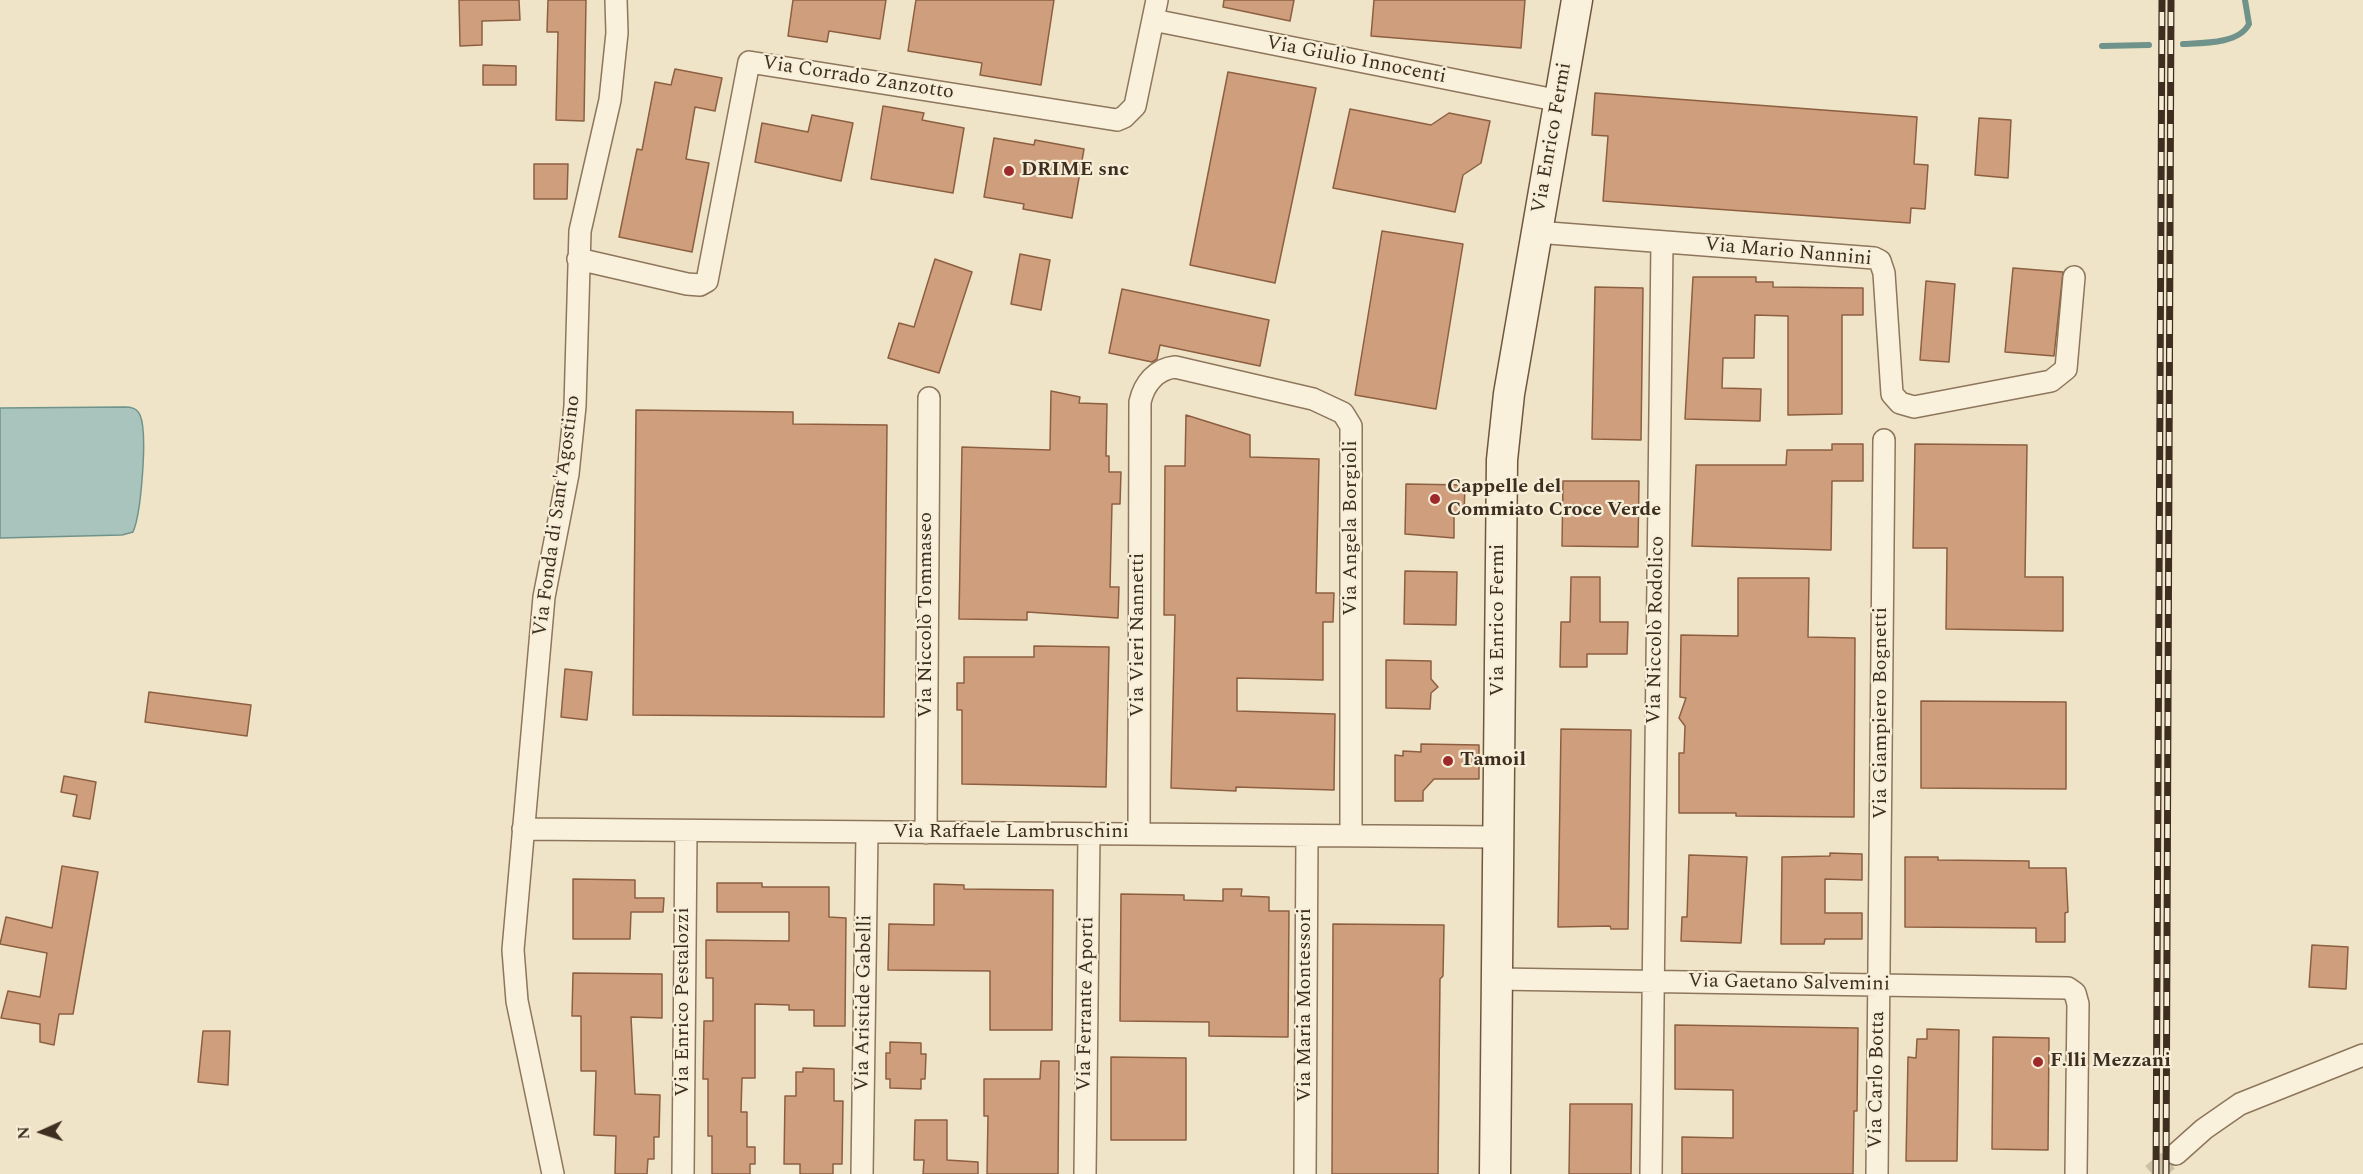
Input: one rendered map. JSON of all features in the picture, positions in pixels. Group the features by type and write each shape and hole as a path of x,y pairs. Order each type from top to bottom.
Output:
{"street":[{"name":"Via Fonda di Sant'Agostino","path":"553,1174 513,968 544,597 568,474 575,406 578,259 585,202 610,100 617,33 616,0"},
{"name":"Via Enrico Fermi","path":"1495,1174 1502,460 1509,394 1577,0"},
{"name":"Via Corrado Zanzotto","path":"578,259 687,284 700,285 707,281 749,62 1117,120 1124,117 1135,105 1155,10"},
{"name":"Via Giulio Innocenti","path":"1155,10 1560,101"},
{"name":"Via Mario Nannini","path":"1536,232 1863,256 1880,261 1884,273 1892,394 1900,403 1914,407 2051,381 2066,369 2074,277"},
{"name":"Via Niccolò Rodolico","path":"1651,1174 1662,242"},
{"name":"Via Angela Borgioli","path":"1139,436 1140,402 1145,387 1159,371 1175,367 1313,399 1334,408 1348,419 1351,426 1353,453 1351,836"},
{"name":"Via Niccolò Tommaseo","path":"926,833 929,398"},
{"name":"Via Vieri Nannetti","path":"1139,436 1139,834"},
{"name":"Via Giampiero Bognetti","path":"1880,986 1884,440"},
{"name":"Via Raffaele Lambruschini","path":"523,829 1498,837"},
{"name":"Via Enrico Pestalozzi","path":"683,1174 686,831"},
{"name":"Via Aristide Gabelli","path":"862,1174 867,832"},
{"name":"Via Ferrante Aporti","path":"1085,1174 1089,834"},
{"name":"Via Maria Montessori","path":"1305,1174 1307,836"},
{"name":"Via Gaetano Salvemini","path":"1497,979 2063,987 2072,990 2077,998 2076,1174"},
{"name":"Via Carlo Botta","path":"1877,1174 1880,986"},
{"path":"2176,1154 2204,1129 2240,1104 2363,1055"}],"water":[{"path":"0,408 134,408 140,415 143,438 141,492 133,532 122,535 0,538"}],"building":[{"path":"459,0 519,0 520,20 482,21 482,45 460,46"},
{"path":"548,0 586,0 584,121 556,120 558,32 547,32"},
{"path":"793,0 886,0 880,39 829,31 827,42 788,36"},
{"path":"916,0 1054,0 1041,85 980,75 982,63 908,51"},
{"path":"1224,0 1294,0 1290,21 1223,7"},
{"path":"1374,0 1525,0 1521,48 1371,36"},
{"path":"483,65 516,66 516,85 483,85"},
{"path":"675,69 722,78 715,111 695,107 686,159 709,163 692,252 619,237 637,149 642,150 655,82 671,85"},
{"path":"1228,72 1316,88 1275,283 1190,265"},
{"path":"1595,93 1917,117 1914,164 1928,165 1925,209 1911,208 1910,223 1603,201 1608,136 1592,135"},
{"path":"883,106 924,113 922,120 964,128 953,193 871,179"},
{"path":"1350,109 1431,125 1449,113 1490,121 1481,163 1463,175 1455,212 1333,188"},
{"path":"812,115 853,123 841,181 755,162 762,123 808,132"},
{"path":"1979,118 2011,120 2008,178 1975,175"},
{"path":"994,138 1034,145 1035,140 1084,149 1072,218 1023,209 1024,204 984,197"},
{"path":"534,164 568,164 567,199 534,199"},
{"path":"1382,231 1463,244 1436,409 1355,395"},
{"path":"1020,254 1050,260 1041,310 1011,304"},
{"path":"935,259 972,272 939,373 888,358 899,323 914,327"},
{"path":"2013,268 2063,272 2054,356 2005,352"},
{"path":"1693,277 1756,277 1756,282 1773,282 1773,287 1863,288 1863,315 1842,315 1842,414 1788,415 1788,316 1755,315 1754,358 1723,358 1722,388 1761,389 1760,421 1685,419"},
{"path":"1926,281 1955,284 1949,362 1920,360"},
{"path":"1595,287 1643,288 1641,440 1592,439"},
{"path":"1122,289 1269,320 1260,366 1160,345 1157,359 1152,362 1109,353"},
{"path":"1051,391 1080,397 1079,403 1107,404 1106,456 1109,456 1109,472 1121,472 1120,504 1112,504 1110,587 1119,587 1118,618 1027,612 1027,620 959,619 962,447 1050,450"},
{"path":"636,410 793,412 793,424 887,425 884,717 633,715"},
{"path":"1186,415 1250,435 1250,457 1319,459 1316,593 1334,593 1333,622 1323,622 1323,680 1237,678 1237,711 1335,714 1334,790 1236,787 1236,791 1171,788 1175,615 1164,615 1165,466 1185,466"},
{"path":"1832,444 1863,444 1863,481 1832,481 1831,550 1692,546 1696,465 1786,465 1787,450 1832,450"},
{"path":"1915,444 2027,445 2025,577 2063,577 2063,631 1946,629 1947,548 1913,548"},
{"path":"1563,481 1639,481 1638,547 1562,546"},
{"name":"Cappelle del Commiato Croce Verde","path":"1406,484 1465,485 1464,514 1454,513 1454,538 1405,534"},
{"path":"1405,571 1457,572 1456,625 1404,624"},
{"path":"1571,577 1600,577 1600,622 1628,622 1627,654 1587,654 1587,667 1560,667 1561,622 1570,622"},
{"path":"1738,578 1809,578 1808,637 1855,638 1854,817 1679,813 1679,753 1684,753 1685,726 1679,718 1686,698 1680,697 1681,635 1738,636"},
{"path":"1034,646 1109,647 1106,787 962,784 962,710 957,710 957,683 964,683 964,657 1034,657"},
{"path":"1386,660 1431,661 1431,679 1438,687 1431,693 1430,709 1386,708"},
{"path":"565,669 592,672 587,720 561,717"},
{"path":"149,692 251,705 247,736 145,722"},
{"path":"1921,701 2066,702 2066,789 1921,788"},
{"path":"1561,729 1631,730 1628,929 1611,929 1610,926 1558,927"},
{"path":"1421,744 1479,745 1479,779 1434,779 1423,791 1423,801 1395,801 1395,755 1403,756 1403,751 1421,752"},
{"path":"64,776 96,782 90,819 73,816 77,795 61,792"},
{"path":"1830,853 1862,854 1862,880 1825,879 1825,913 1862,913 1862,939 1825,939 1824,944 1781,944 1782,857 1830,856"},
{"path":"1689,855 1747,857 1741,943 1681,941 1682,917 1687,917"},
{"path":"1905,857 1938,857 1938,860 2029,861 2029,868 2066,868 2068,912 2065,913 2065,942 2036,942 2036,928 1905,927"},
{"path":"62,866 98,872 73,1014 59,1014 54,1045 40,1042 40,1024 1,1018 8,991 40,997 47,953 0,944 6,917 52,928"},
{"path":"573,879 635,880 635,898 664,898 663,912 631,912 630,939 573,939"},
{"path":"717,883 762,883 762,887 829,887 829,917 846,918 845,1026 814,1026 814,1010 789,1010 789,1005 755,1004 755,1078 742,1078 741,1112 747,1112 747,1147 755,1147 755,1164 750,1164 750,1174 712,1174 712,1136 708,1136 708,1079 703,1079 704,1021 713,1021 713,978 706,978 706,940 789,941 789,912 717,912"},
{"path":"934,884 964,885 964,889 1053,890 1052,1030 990,1030 990,971 888,970 889,924 934,925"},
{"path":"1223,889 1242,889 1241,896 1269,897 1269,911 1289,911 1288,1037 1209,1036 1209,1022 1120,1021 1121,894 1184,895 1184,900 1223,901"},
{"path":"1333,924 1444,925 1443,976 1440,979 1438,1174 1332,1174"},
{"path":"2312,945 2348,947 2346,989 2309,987"},
{"path":"573,973 662,974 662,1018 631,1017 635,1094 660,1095 659,1137 654,1137 654,1159 648,1159 647,1174 615,1174 616,1136 594,1135 596,1071 581,1071 581,1016 572,1016"},
{"path":"1675,1025 1858,1028 1857,1111 1854,1111 1853,1174 1682,1174 1682,1137 1733,1138 1733,1090 1675,1089"},
{"path":"1927,1029 1959,1030 1957,1161 1906,1161 1908,1057 1916,1058 1917,1039 1927,1039"},
{"path":"203,1031 230,1031 228,1085 198,1082"},
{"path":"1993,1037 2049,1038 2048,1150 1992,1149"},
{"path":"890,1042 921,1043 921,1054 926,1054 925,1079 921,1079 921,1089 890,1088 890,1079 886,1079 886,1053 890,1053"},
{"path":"1111,1057 1186,1058 1186,1140 1111,1140"},
{"path":"1041,1061 1059,1061 1058,1174 987,1174 988,1116 984,1116 984,1079 1040,1079"},
{"path":"803,1068 834,1069 834,1101 843,1101 842,1164 833,1164 833,1174 800,1174 800,1164 784,1164 785,1096 796,1096 796,1072 803,1072"},
{"path":"1570,1104 1632,1104 1631,1174 1569,1174"},
{"path":"915,1120 947,1120 947,1160 978,1162 978,1174 923,1174 924,1160 914,1160"}],"waterway":[{"path":"2183,44 2220,41 2244,31 2249,24 2245,0"},
{"path":"2102,46 2149,45"}],"tunnel":[{"path":"2152,1174 2176,1154"}],"railway":[{"path":"2156,1174 2162,0"},
{"path":"2166,1174 2171,0"}],"place":[{"name":"DRIME snc","path":"1009,171"},
{"name":"Cappelle del Commiato Croce Verde","path":"1435,499"},
{"name":"Tamoil","path":"1448,761"},
{"name":"F.lli Mezzani","path":"2038,1062"}]}
